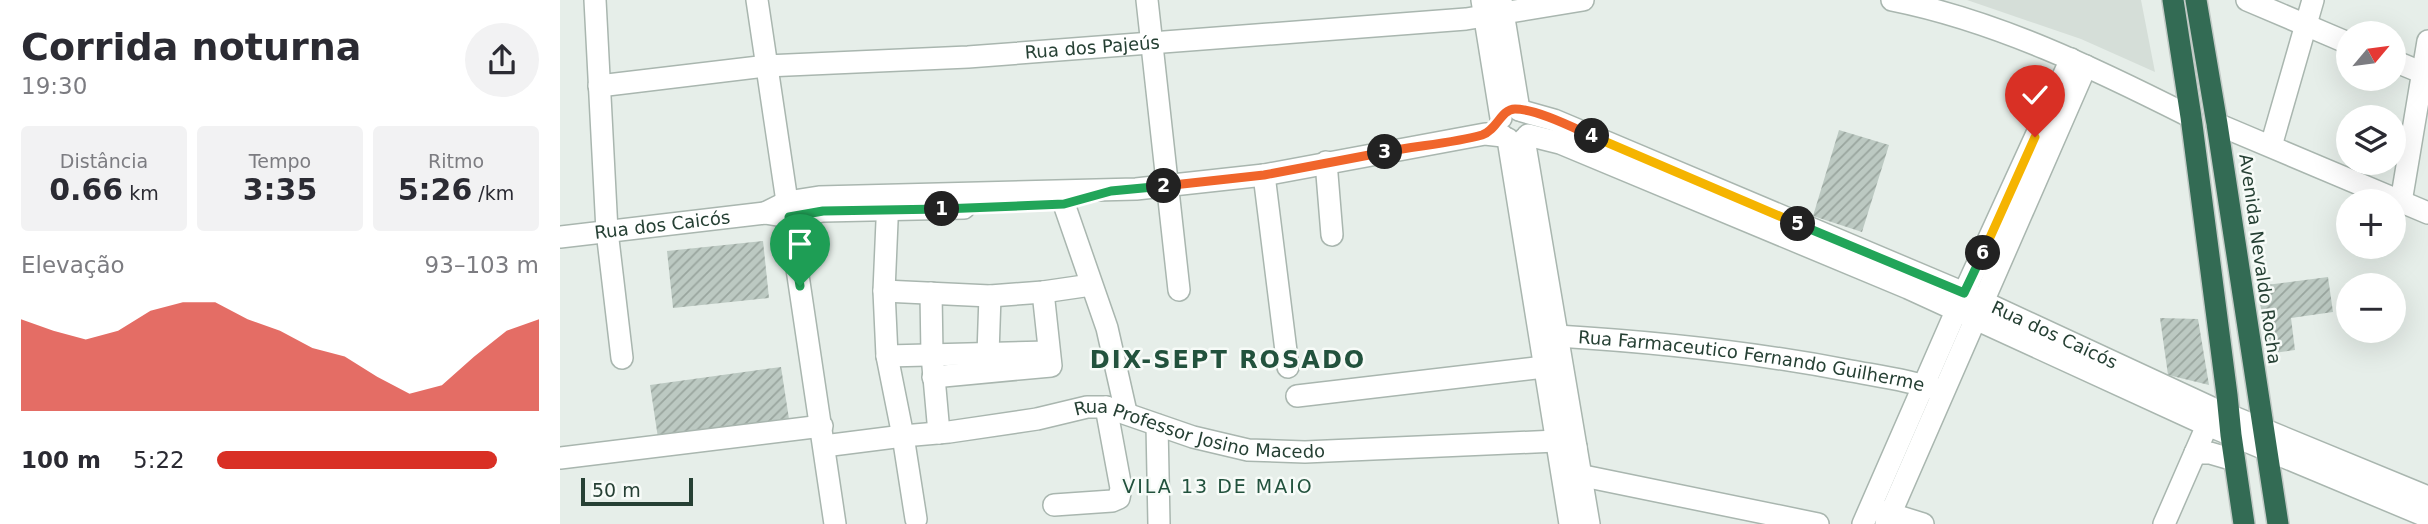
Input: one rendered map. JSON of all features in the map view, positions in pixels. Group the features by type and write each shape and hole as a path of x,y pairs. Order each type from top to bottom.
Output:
{"highway":[{"path":"2173,0 2191,117 2220,421 2234,460 2244,524"},
{"name":"Avenida Nevaldo Rocha","path":"2196,0 2278,524"}],"street":[{"path":"595,0 607,230 622,358"},
{"path":"757,0 835,524"},
{"path":"1147,0 1179,290"},
{"name":"Rua dos Pajeús","path":"599,86 766,66 968,57 1152,44 1493,7 1583,0"},
{"path":"1892,0 1951,14 2078,63 2191,117"},
{"path":"2247,0 2336,38"},
{"path":"2271,146 2313,0"},
{"path":"1493,7 1544,367 1566,444"},
{"path":"2403,189 2425,74 2428,41"},
{"path":"1923,524 1878,517 2078,63"},
{"path":"2406,66 2425,74"},
{"path":"2217,124 2371,189"},
{"path":"1510,127 1557,335 1571,474 1589,524"},
{"name":"Rua dos Caicós","path":"560,237 788,209 823,211 888,202 999,194 1084,189 1111,191 1264,175 1510,127 1560,143 1911,281 2220,421 2428,498"},
{"path":"1326,162 1332,235"},
{"path":"1264,175 1288,367"},
{"name":"Rua dos Caicós","path":"888,202 1064,204 1111,191"},
{"path":"888,202 884,291 887,356 903,436 914,522"},
{"path":"1054,505 1112,501 1119,498 1121,488 1114,352 1064,204"},
{"path":"2406,204 2428,214"},
{"path":"884,291 990,296 1091,285"},
{"path":"887,356 932,366 1051,366 1043,292"},
{"path":"931,293 932,366 939,433"},
{"path":"988,354 990,296"},
{"name":"Rua Farmaceutico Fernando Guilherme","path":"1557,335 1662,342 1737,352 1815,364 1933,388"},
{"path":"932,366 988,354 1048,352"},
{"path":"1297,396 1544,367"},
{"name":"Rua Professor Josino Macedo","path":"560,458 823,436 939,433 1037,419 1087,407 1116,410 1224,445 1273,452 1566,444"},
{"path":"2164,524 2195,453 2220,421"},
{"path":"1157,425 1159,524"},
{"name":"Rua dos Caicós","path":"2264,439 2428,517"},
{"path":"2195,453 2210,453 2234,460"},
{"path":"1570,524 1571,474"},
{"path":"1571,474 1818,524"}],"shaded area":[{"path":"1967,0 2141,0 2155,72 2081,39"}],"building":[{"path":"1839,130 1889,145 1862,232 1813,216"},
{"path":"763,241 769,298 673,308 667,251"},
{"path":"2328,277 2333,312 2291,318 2295,350 2267,354 2258,286"},
{"path":"2160,318 2198,319 2209,385 2168,375"},
{"path":"781,367 789,419 658,438 650,385"}],"district":[{"name":"DIX-SEPT ROSADO","path":"1228,360"},
{"name":"VILA 13 DE MAIO","path":"1218,486"}],"route":[{"path":"800,286 789,217 823,211 1064,204 1087,200 1111,191 1264,175 1485,134 1499,122 1504,113 1514,109 1554,120 1964,293 2035,137"}]}
